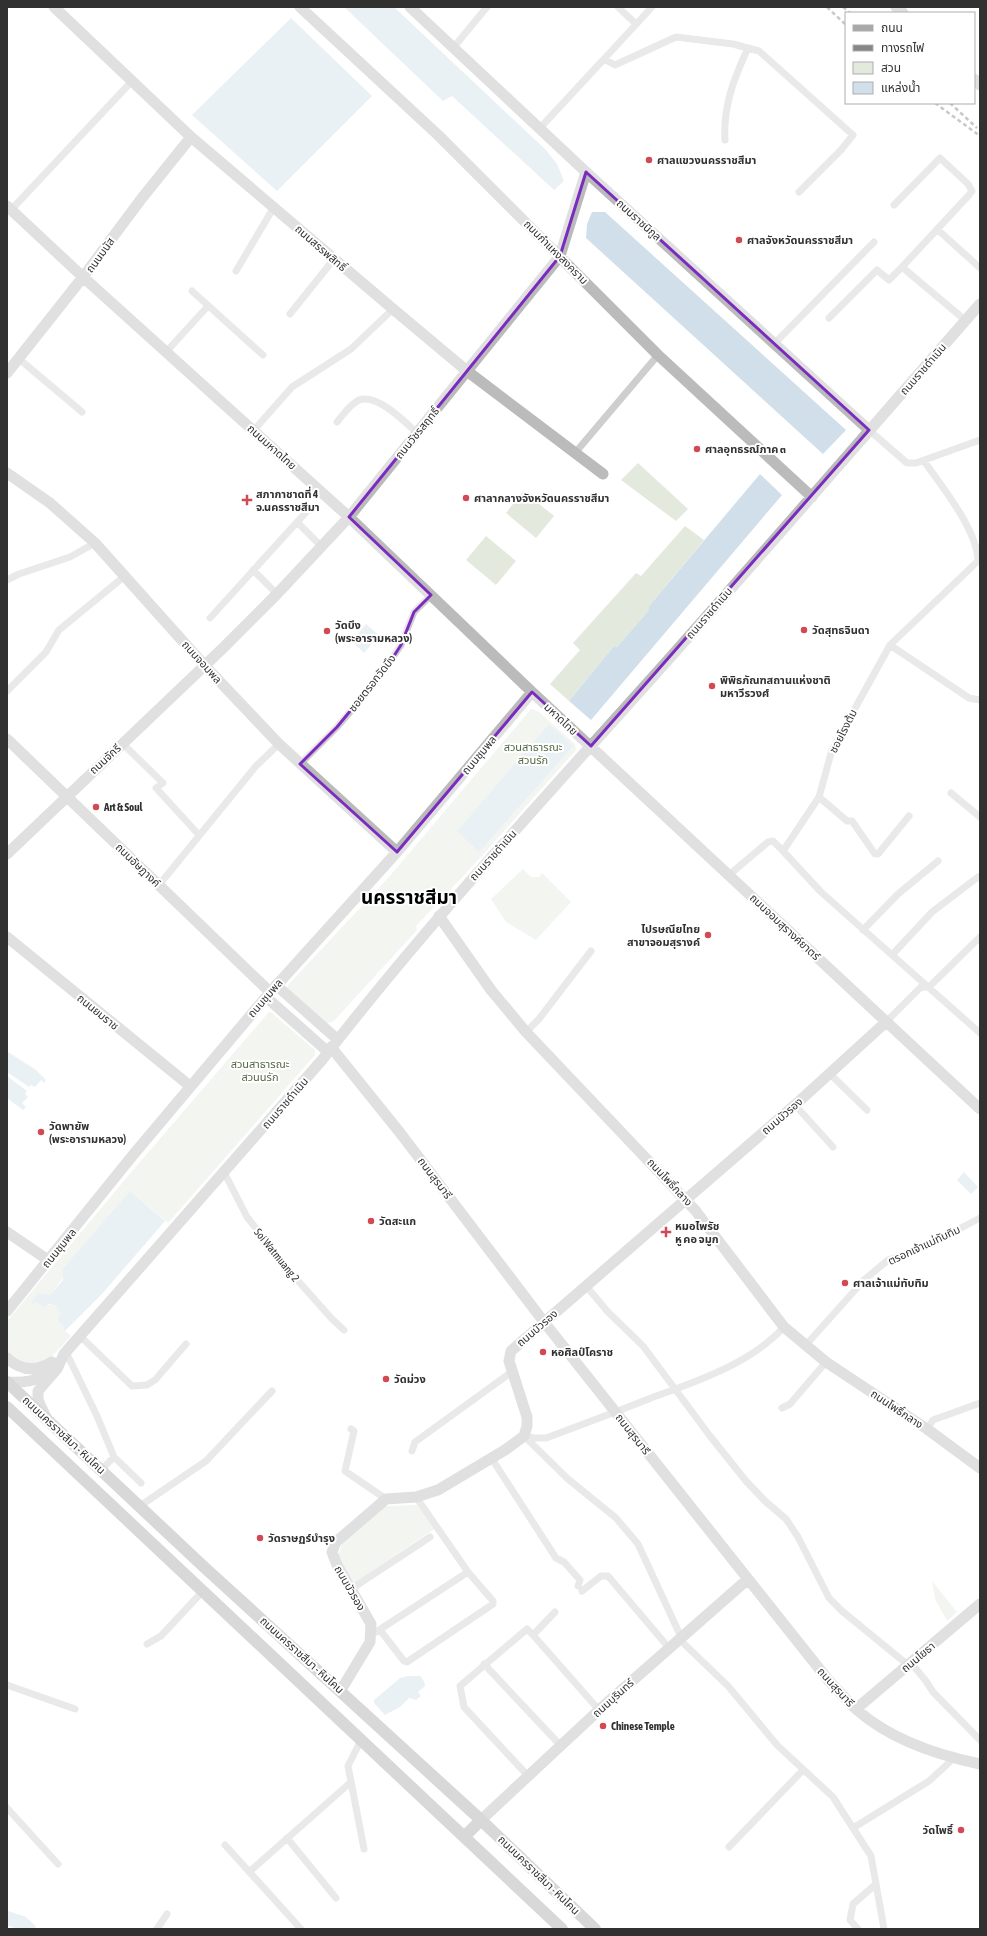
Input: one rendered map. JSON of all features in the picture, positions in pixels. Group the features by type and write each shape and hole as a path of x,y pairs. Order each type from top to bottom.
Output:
{"main road":[{"name":"ถนนนครราชสีมา - หินโคน","path":"7,1382 481,1820 595,1929"},
{"path":"7,1406 19,1393"},
{"name":"ถนนนครราชสีมา - หินโคน","path":"7,1406 202,1592 562,1929"},
{"path":"464,1837 481,1820"}],"street":[{"name":"ถนนสรรพสิทธิ์","path":"54,7 191,136 334,260 467,371 603,474"},
{"name":"ถนนกำแหงสงคราม","path":"300,7 438,135 658,355 812,497"},
{"path":"453,48 487,7"},
{"path":"618,7 636,24"},
{"path":"540,128 652,7"},
{"name":"ถนนราชนิกูล","path":"415,9 453,48 586,172 869,430"},
{"path":"604,59 615,65 676,37 733,44 759,51 853,135 841,150 799,192"},
{"path":"725,140 724,121 727,99 748,48"},
{"path":"9,208 132,81"},
{"name":"ถนนมนัส","path":"7,373 84,277 142,198 191,136"},
{"path":"830,318 877,270 889,280 972,191 968,184 943,159 940,158 894,204"},
{"name":"ถนนวัชรสฤทธิ์","path":"205,666 277,594 349,517 560,256 586,172"},
{"name":"ถนนมหาดไทย","path":"9,208 349,517 532,692"},
{"path":"236,271 274,208"},
{"path":"937,229 980,268"},
{"path":"774,344 874,242"},
{"path":"290,314 334,260"},
{"path":"902,267 965,320"},
{"path":"192,291 263,355"},
{"name":"ถนนราชดำเนิน","path":"48,1419 38,1400 38,1391 57,1368 65,1353 332,1046 439,916 812,497 980,304"},
{"path":"166,352 208,306"},
{"path":"254,430 292,387 366,337 393,309"},
{"path":"575,453 658,355"},
{"path":"18,358 82,412"},
{"path":"337,422 354,403 364,399 370,400 391,410 418,433"},
{"path":"869,430 907,463 924,461 980,440"},
{"name":"ซอยโรงต้ม","path":"783,851 819,797 834,744 890,645 978,561 979,549 956,505 924,461"},
{"name":"ถนนจอมพล","path":"7,473 50,503 95,543 205,666 278,744 397,852"},
{"path":"210,618 309,509"},
{"path":"297,522 322,547"},
{"path":"7,580 19,574 70,557 95,543"},
{"path":"253,570 277,594"},
{"path":"7,691 46,652 59,630 126,576"},
{"name":"ซอยตรอกวัดบึง","path":"300,764 337,727 374,684 401,645 414,612 431,595"},
{"path":"890,645 969,698 980,700"},
{"name":"ถนนจักรี","path":"7,854 66,796 205,666"},
{"name":"มหาดไทย","path":"532,692 591,746"},
{"name":"ถนนชุมพล","path":"7,1312 190,1086 270,991 397,852 532,692"},
{"name":"ถนนอัษฎางค์","path":"7,739 270,991"},
{"path":"122,743 163,782 156,788 200,835"},
{"path":"159,885 256,766 278,744"},
{"name":"ถนนจอมสุรางค์ยาตร์","path":"591,746 980,1109"},
{"path":"951,793 980,817"},
{"path":"819,797 847,821 852,821 875,854 878,854 909,816"},
{"path":"729,875 768,842 773,841 822,892 980,1033"},
{"path":"864,930 898,894 938,861"},
{"path":"892,955 932,912 978,877"},
{"name":"ถนนโพธิ์กลาง","path":"439,916 491,990 526,1032 687,1199 784,1328 826,1362 926,1429 980,1468"},
{"name":"ถนนยมราช","path":"7,937 190,1086"},
{"path":"886,1022 921,987 929,987 980,937"},
{"path":"526,1032 539,1019 590,951"},
{"path":"270,991 332,1046"},
{"path":"270,991 332,1046"},
{"name":"ถนนบัวรอง","path":"524,1436 527,1426 527,1417 509,1361 511,1351 795,1105 886,1022"},
{"name":"ถนนสุรนารี","path":"332,1046 544,1322 829,1681 856,1709 890,1732 953,1759 980,1764"},
{"path":"829,1073 867,1110"},
{"path":"795,1105 833,1147"},
{"name":"Soi Watmuang 2","path":"224,1172 246,1217 266,1242 267,1246 332,1319 344,1330"},
{"name":"ตรอกเจ้าแม่ทับทิม","path":"805,1346 864,1280 888,1260 927,1246 980,1218"},
{"path":"7,1232 48,1260"},
{"path":"586,1286 608,1312 643,1346 710,1436 746,1481 765,1501 786,1519 798,1537 828,1598 842,1611 909,1664 926,1681 932,1692 980,1740"},
{"path":"351,1429 354,1431 345,1471 386,1499 416,1497 438,1490 492,1459 524,1436 546,1438 676,1389 754,1353 784,1328"},
{"path":"80,1336 132,1386 147,1385 155,1380 186,1344"},
{"path":"7,1358 19,1367 36,1369 44,1367 65,1353"},
{"path":"7,1382 36,1380 48,1372 65,1353"},
{"path":"65,1353 97,1416 114,1457 141,1483"},
{"path":"782,1408 790,1404 826,1362"},
{"path":"412,1451 415,1442 513,1371"},
{"path":"140,1506 206,1462 272,1391"},
{"path":"926,1429 933,1420 980,1403"},
{"path":"524,1436 568,1479 616,1518 638,1544 680,1638 728,1686 777,1746 833,1797 871,1856 884,1929"},
{"path":"101,1470 114,1457"},
{"path":"492,1459 556,1558 564,1562 580,1580 580,1589 601,1576 608,1576 669,1648"},
{"path":"376,1632 407,1662 490,1607 493,1601 468,1572 416,1497"},
{"name":"ถนนบัวรอง","path":"376,1632 337,1565 332,1552 333,1545 386,1499"},
{"path":"351,1589 430,1537"},
{"path":"341,1690 376,1632 468,1572"},
{"name":"ถนนบุรินทร์","path":"481,1820 529,1777 599,1710 748,1579"},
{"path":"147,1644 161,1636 202,1592"},
{"name":"ถนนโยธา","path":"856,1709 980,1604"},
{"path":"533,1635 555,1612"},
{"path":"529,1777 464,1707 460,1686 484,1664 527,1629 599,1710"},
{"path":"484,1664 561,1746"},
{"path":"7,1685 75,1710"},
{"path":"361,1740 348,1766 364,1849"},
{"path":"853,1828 929,1781 953,1759"},
{"path":"729,1847 803,1770"},
{"path":"249,1872 351,1782"},
{"path":"7,1808 58,1864"},
{"path":"287,1838 336,1898"},
{"path":"225,1845 301,1929"},
{"path":"858,1929 850,1920 853,1904 876,1884"},
{"path":"157,1929 167,1914"}],"highlighted area":[{"path":"586,172 869,430 591,746 532,692 397,852 300,764 337,727 388,665 401,645 414,612 431,595 349,517 560,256"}],"green space":[{"path":"638,463 688,509 676,521 621,480"},
{"path":"523,491 554,516 536,538 506,513"},
{"path":"685,526 704,540 649,606 649,610 617,647 614,646 569,701 550,684 580,650 573,643 636,573 641,576"},
{"path":"486,536 516,561 496,585 466,560"},
{"name":"สวนสาธารณะ สวนรัก","path":"531,709 538,711 575,744 576,750 481,857 416,926 417,930 333,1022 327,1023 288,989 288,985 389,877"},
{"path":"523,869 531,877 539,877 542,873 571,902 536,940 506,922 491,899"},
{"name":"สวนสาธารณะ สวนนรัก","path":"269,1012 315,1050 315,1055 168,1223 130,1191 50,1295 38,1293 31,1302 56,1306 59,1310 64,1326 62,1328 71,1336 47,1362 32,1367 7,1354 7,1321 128,1176"},
{"path":"417,1505 434,1529 354,1583 338,1556 342,1544 385,1506"},
{"path":"932,1581 957,1612 947,1621 935,1599"}],"water":[{"path":"344,7 394,7 546,150 557,164 564,181 554,190 452,96 443,101"},
{"path":"291,18 372,96 277,191 192,115"},
{"path":"592,212 605,212 846,430 823,454 586,238 587,224"},
{"path":"760,474 782,495 591,720 569,701 614,646 617,647 649,610 649,606"},
{"path":"366,624 379,635 364,653 352,641"},
{"path":"549,724 573,746 479,852 457,831"},
{"path":"8,1052 36,1070 46,1080 44,1083 41,1080 35,1087 31,1085 29,1087 7,1072"},
{"path":"7,1076 27,1091 25,1094 28,1097 22,1103 26,1107 23,1110 7,1098"},
{"path":"964,1172 978,1187 971,1194 957,1180"},
{"path":"130,1191 165,1221 102,1294 65,1331 62,1328 64,1326 58,1320 60,1313 56,1306 49,1304 43,1307 36,1302 34,1304 31,1302 38,1293 50,1295 63,1280 63,1269"},
{"path":"420,1676 424,1681 425,1686 418,1692 421,1696 416,1700 409,1698 400,1707 385,1715 374,1703 374,1700 400,1678"}],"waterway":[{"path":"7,1918 22,1923 29,1929"}],"railway":[{"path":"827,7 845,24"},
{"path":"843,7 849,12"},
{"path":"936,104 980,136"},
{"path":"951,104 977,128"}],"place":[{"name":"ศาลแขวงนครราชสีมา","path":"649,160"},
{"name":"ศาลจังหวัดนครราชสีมา","path":"739,240"},
{"name":"ศาลอุทธรณ์ภาค ๓","path":"697,449"},
{"name":"ศาลากลางจังหวัดนครราชสีมา","path":"466,498"},
{"name":"สภากาชาดที่ 4 จ.นครราชสีมา","path":"247,500"},
{"name":"วัดสุทธจินดา","path":"804,630"},
{"name":"วัดบึง (พระอารามหลวง)","path":"327,631"},
{"name":"พิพิธภัณฑสถานแห่งชาติ มหาวีรวงศ์","path":"712,686"},
{"name":"Art & Soul","path":"96,807"},
{"name":"ไปรษณียไทย สาขาจอมสุรางค์","path":"708,935"},
{"name":"วัดพายัพ (พระอารามหลวง)","path":"41,1132"},
{"name":"วัดสะแก","path":"371,1221"},
{"name":"หมอไพรัช หู คอ จมูก","path":"666,1232"},
{"name":"ศาลเจ้าแม่ทับทิม","path":"845,1283"},
{"name":"หอศิลป์โคราช","path":"543,1352"},
{"name":"วัดม่วง","path":"386,1379"},
{"name":"วัดราษฏร์บำรุง","path":"260,1538"},
{"name":"Chinese Temple","path":"603,1726"},
{"name":"วัดโพธิ์","path":"961,1830"}],"district":[{"name":"นครราชสีมา","path":"409,897"}]}
